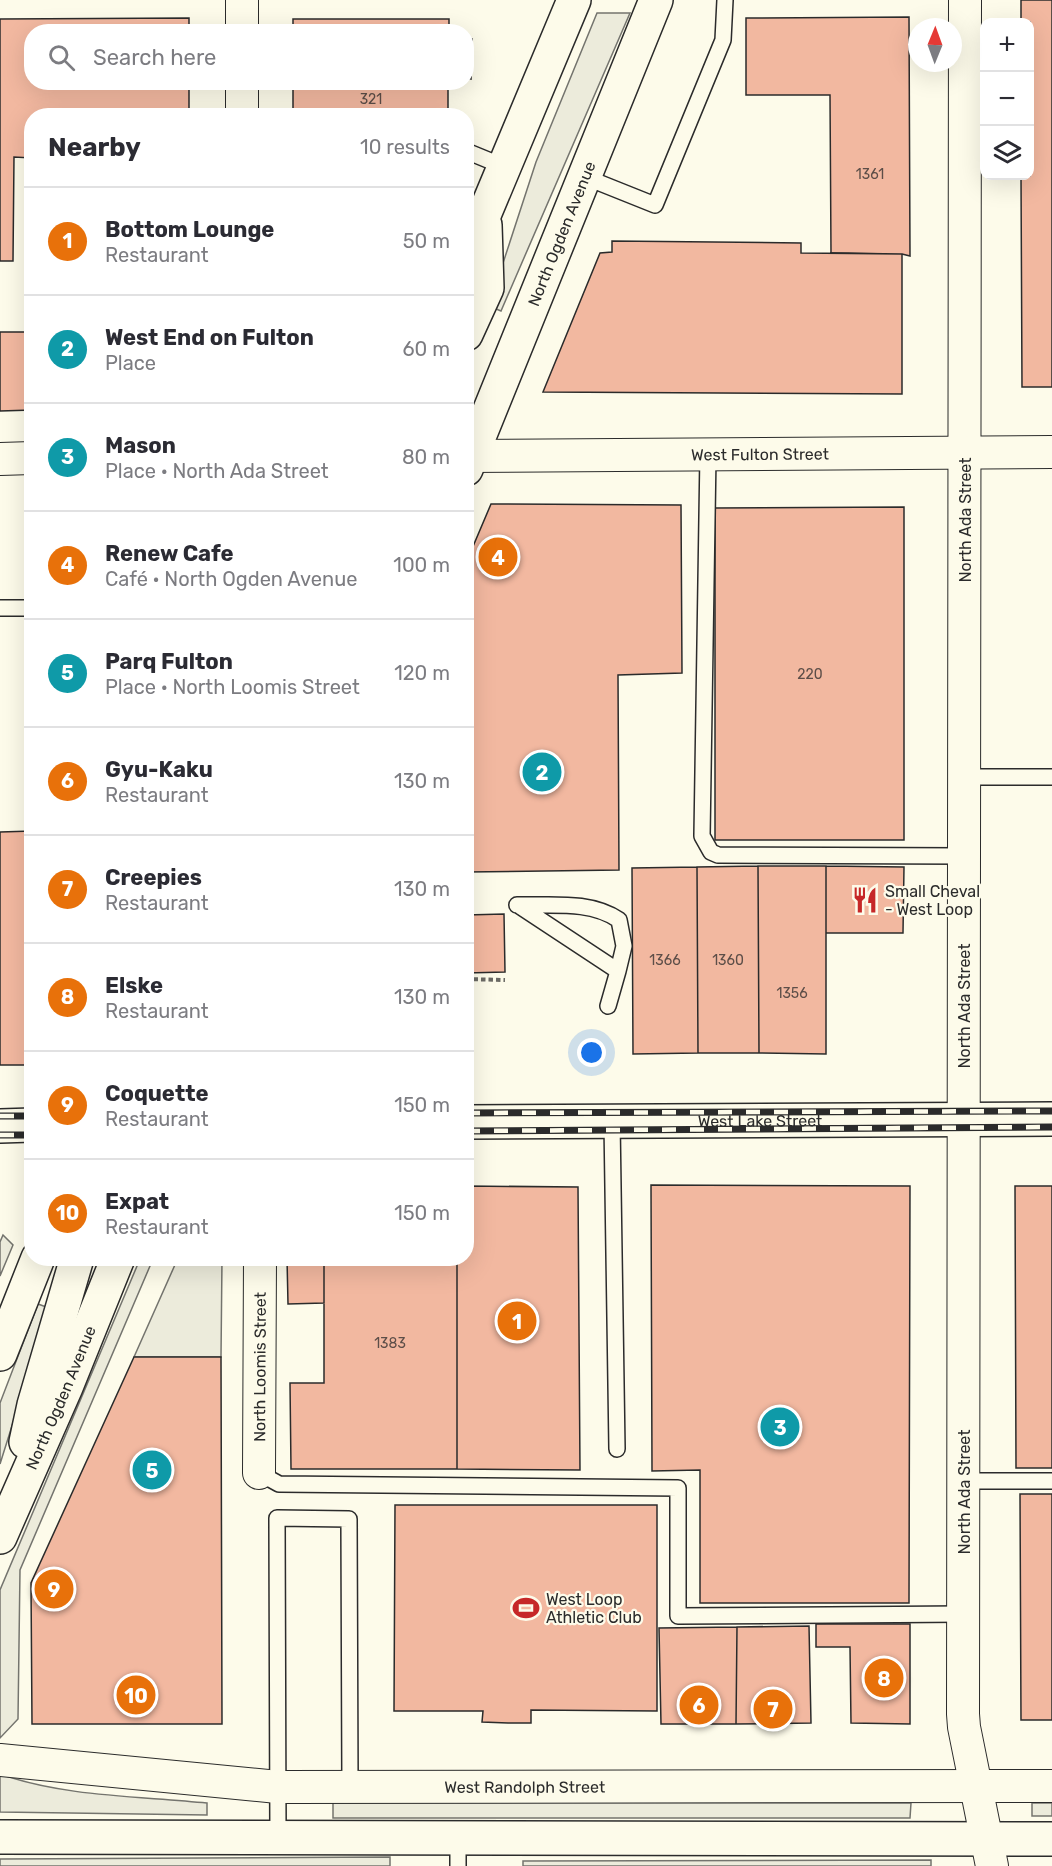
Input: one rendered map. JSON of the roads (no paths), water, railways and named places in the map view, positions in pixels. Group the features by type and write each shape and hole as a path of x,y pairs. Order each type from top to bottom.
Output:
{"main road":[{"path":"474,316 487,288 476,214 505,166 574,0"},
{"name":"North Ogden Avenue","path":"474,445 656,0"},
{"name":"West Lake Street","path":"474,1122 1052,1119"},
{"path":"0,1126 24,1125"},
{"path":"0,1354 35,1266"},
{"path":"6,1523 34,1405 75,1266"},
{"name":"North Ogden Avenue","path":"6,1523 69,1380 115,1266"},
{"path":"0,1837 278,1838 458,1852 989,1853 1052,1839"}],"street":[{"path":"242,0 242,24"},
{"name":"North Ada Street","path":"965,0 964,1727 989,1853"},
{"path":"242,90 242,108"},
{"name":"West Fulton Street","path":"474,460 708,454 1052,452"},
{"path":"0,459 24,458"},
{"name":"North Loomis Street","path":"260,1266 260,1473"},
{"name":"West Randolph Street","path":"0,1760 278,1787 1052,1785"}],"lane":[{"path":"585,177 655,205 723,40 725,0"},
{"path":"474,154 505,166"},
{"path":"708,454 702,836 711,852 718,855 964,856"},
{"path":"0,608 24,608"},
{"path":"964,777 1052,777"},
{"path":"608,1006 618,971 624,946 619,920 608,912 587,906 517,905 618,971"},
{"path":"612,1122 617,1449"},
{"path":"260,1473 279,1484 678,1488 678,1616 964,1614"},
{"path":"964,1481 1052,1481"},
{"path":"278,1838 277,1518 349,1519 350,1788"}],"railway":[{"path":"474,1113 1052,1111"},
{"path":"0,1116 24,1116"},
{"path":"474,1131 1052,1127"},
{"path":"0,1135 24,1135"}],"place":[{"name":"Renew Cafe","path":"498,557"},
{"name":"West End on Fulton","path":"542,772"},
{"name":"Small Cheval - West Loop","path":"865,900"},
{"name":"Bottom Lounge","path":"517,1321"},
{"name":"Mason","path":"780,1427"},
{"name":"Parq Fulton","path":"152,1470"},
{"name":"Coquette","path":"54,1589"},
{"name":"West Loop Athletic Club","path":"526,1608"},
{"name":"Elske","path":"884,1678"},
{"name":"Expat","path":"136,1695"},
{"name":"Gyu-Kaku","path":"699,1705"},
{"name":"Creepies","path":"773,1709"}]}
